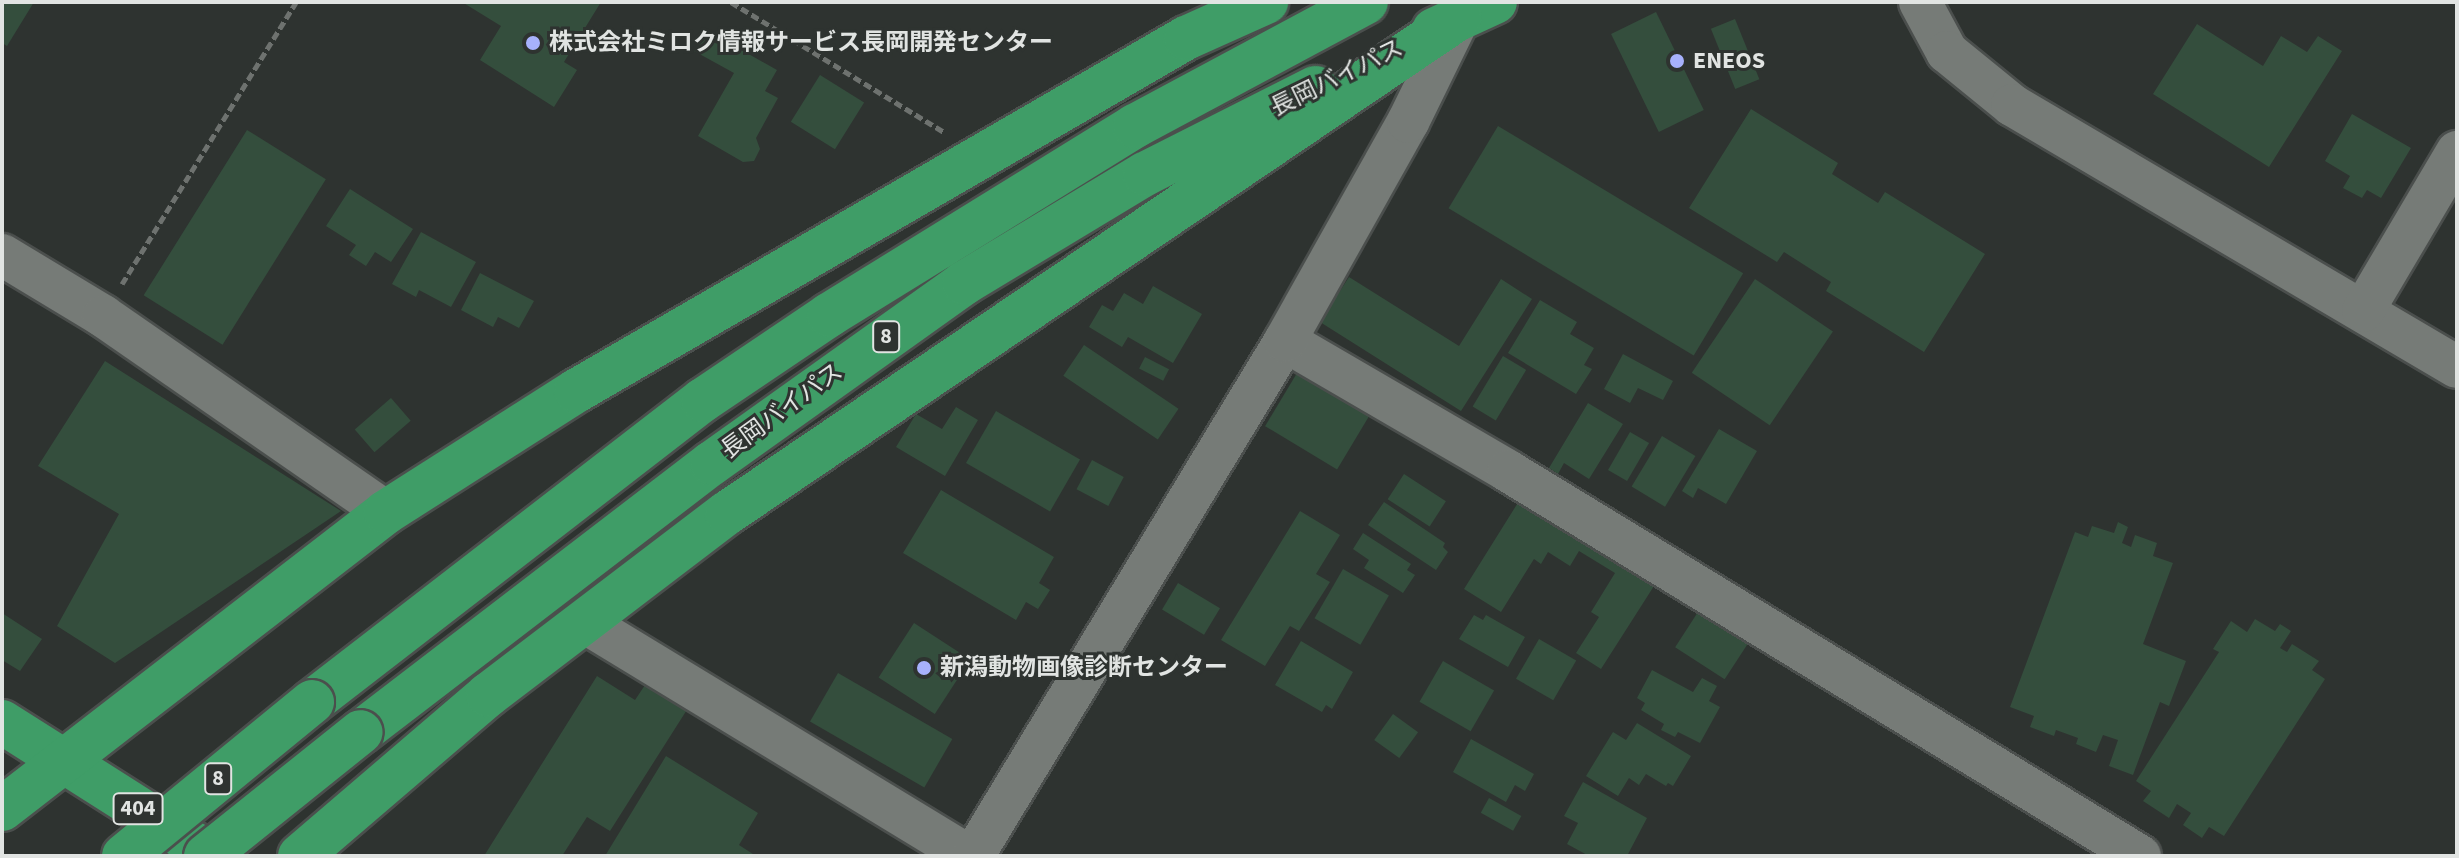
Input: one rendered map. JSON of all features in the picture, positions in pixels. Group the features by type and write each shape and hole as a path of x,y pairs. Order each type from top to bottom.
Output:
{"highway":[{"path":"2,809 386,512 576,391 1186,38 1266,2"},
{"name":"8","path":"124,856 312,702 703,400 829,315 1135,126 1366,2"},
{"path":"300,856 488,695 727,513 1477,10"},
{"name":"長岡バイパス","path":"206,856 361,732 712,463 964,283 1145,174 1477,10"},
{"name":"404","path":"2,722 213,856"}],"street":[{"path":"1920,2 1947,52 2012,105 2457,367"},
{"path":"584,622 971,856 1285,341 1408,122 1477,10"},
{"path":"2363,311 2457,152"},
{"path":"2,255 103,316 386,512"},
{"path":"1285,341 1508,471 2140,856"}],"path":[{"path":"103,316 296,2"},
{"path":"731,2 982,156"}],"building":[{"path":"2,2 34,2 7,46 2,43"},
{"name":"株式会社ミロク情報サービス長岡開発センター","path":"462,2 601,2 564,62 577,70 554,107 480,60 501,26"},
{"path":"1656,12 1704,110 1659,132 1611,34"},
{"path":"1735,19 1759,79 1735,89 1711,29"},
{"path":"2197,24 2263,66 2281,36 2307,52 2318,36 2342,51 2269,167 2153,94"},
{"path":"706,30 777,70 765,91 778,98 756,138 760,149 754,161 743,162 698,136 734,73 694,51"},
{"path":"820,75 864,103 835,149 791,122"},
{"path":"1751,109 1838,163 1832,174 1878,203 1885,192 1985,254 1924,352 1826,291 1831,282 1784,252 1777,262 1689,208"},
{"path":"2352,114 2411,148 2381,198 2367,190 2362,198 2343,188 2350,176 2325,161"},
{"path":"1498,126 1743,273 1694,356 1449,208"},
{"path":"247,130 326,179 223,345 144,295"},
{"path":"350,189 413,229 391,262 375,252 366,266 349,255 356,245 326,226"},
{"path":"421,232 476,262 451,307 419,290 416,297 392,284"},
{"path":"480,273 534,301 519,328 498,317 493,327 461,310"},
{"path":"1349,277 1459,346 1501,279 1532,299 1461,411 1320,322"},
{"path":"1755,279 1833,332 1770,425 1692,373"},
{"path":"1153,286 1202,314 1173,363 1128,337 1122,347 1089,327 1102,305 1113,311 1124,293 1143,304"},
{"path":"1540,300 1577,322 1570,334 1594,348 1584,365 1592,369 1576,394 1508,353"},
{"path":"1084,345 1179,409 1158,439 1063,376"},
{"path":"1623,354 1673,381 1663,400 1638,388 1630,403 1604,389"},
{"path":"1503,356 1526,370 1496,420 1473,407"},
{"path":"1145,357 1169,369 1163,381 1139,369"},
{"path":"105,361 341,511 115,663 57,626 119,514 38,466"},
{"path":"1297,373 1369,416 1337,469 1265,426"},
{"path":"391,398 411,421 374,452 355,429"},
{"path":"1588,403 1623,424 1589,479 1564,463 1558,474 1549,468"},
{"path":"956,407 978,420 945,476 896,447 916,414 942,429"},
{"path":"996,411 1080,459 1050,511 966,463"},
{"path":"1719,429 1757,451 1726,504 1698,488 1693,498 1682,491"},
{"path":"1630,432 1649,443 1627,481 1608,470"},
{"path":"1662,436 1695,456 1665,507 1632,487"},
{"path":"1092,460 1124,477 1108,506 1077,489"},
{"path":"1404,474 1446,501 1430,526 1388,499"},
{"path":"941,490 1054,557 1039,583 1050,590 1038,609 1026,602 1016,620 903,553"},
{"path":"1519,501 1654,586 1601,669 1576,653 1599,617 1591,612 1615,573 1579,551 1570,566 1548,552 1541,564 1534,559 1501,612 1464,589"},
{"path":"1384,502 1445,543 1443,547 1448,552 1436,570 1368,525"},
{"path":"1300,511 1340,535 1316,574 1330,582 1299,631 1290,626 1265,666 1221,640"},
{"path":"2118,522 2128,527 2122,543 2131,547 2135,535 2157,543 2153,556 2173,563 2143,644 2186,661 2169,706 2160,702 2133,775 2109,766 2118,740 2103,735 2096,752 2076,744 2078,738 2056,730 2054,736 2030,727 2034,716 2010,707 2075,532 2088,537 2092,526 2114,533"},
{"path":"1363,533 1411,564 1407,570 1415,575 1403,593 1364,568 1369,560 1353,549"},
{"path":"1343,569 1389,595 1360,645 1314,618"},
{"path":"1178,583 1220,608 1204,635 1162,610"},
{"path":"1698,612 1747,644 1725,679 1675,647"},
{"path":"2,613 42,639 20,671 2,660"},
{"path":"1474,615 1483,620 1486,615 1525,637 1508,667 1459,639"},
{"path":"2255,619 2275,631 2280,624 2291,631 2280,648 2287,652 2292,644 2319,661 2312,670 2325,679 2224,836 2209,827 2202,838 2183,825 2191,813 2177,804 2169,818 2143,801 2151,791 2136,781 2219,652 2213,649 2231,621 2247,632"},
{"name":"新潟動物画像診断センター","path":"914,623 970,659 935,714 879,678"},
{"path":"1539,639 1576,661 1553,700 1516,679"},
{"path":"1301,641 1353,672 1332,709 1326,705 1322,712 1275,685"},
{"path":"1443,661 1494,690 1471,731 1420,702"},
{"path":"1652,670 1693,692 1702,678 1717,686 1709,701 1720,707 1700,743 1678,732 1675,737 1661,730 1664,724 1641,710 1645,703 1637,698"},
{"path":"838,673 952,739 924,787 810,721"},
{"path":"597,676 635,700 649,679 690,705 610,831 587,817 562,856 484,856"},
{"path":"1393,714 1418,732 1399,758 1374,740"},
{"path":"1637,723 1691,756 1673,786 1668,783 1666,786 1646,774 1639,785 1629,778 1618,796 1586,776 1613,732 1626,740"},
{"path":"1471,739 1534,774 1525,791 1515,785 1506,802 1453,772"},
{"path":"666,756 758,813 739,845 756,856 605,856"},
{"path":"1583,782 1647,818 1627,856 1589,856 1567,844 1578,823 1564,816"},
{"path":"1489,798 1521,816 1513,831 1481,813"}],"place":[{"name":"株式会社ミロク情報サービス長岡開発センター","path":"533,43"},
{"name":"ENEOS","path":"1677,61"},
{"name":"新潟動物画像診断センター","path":"924,668"}]}
